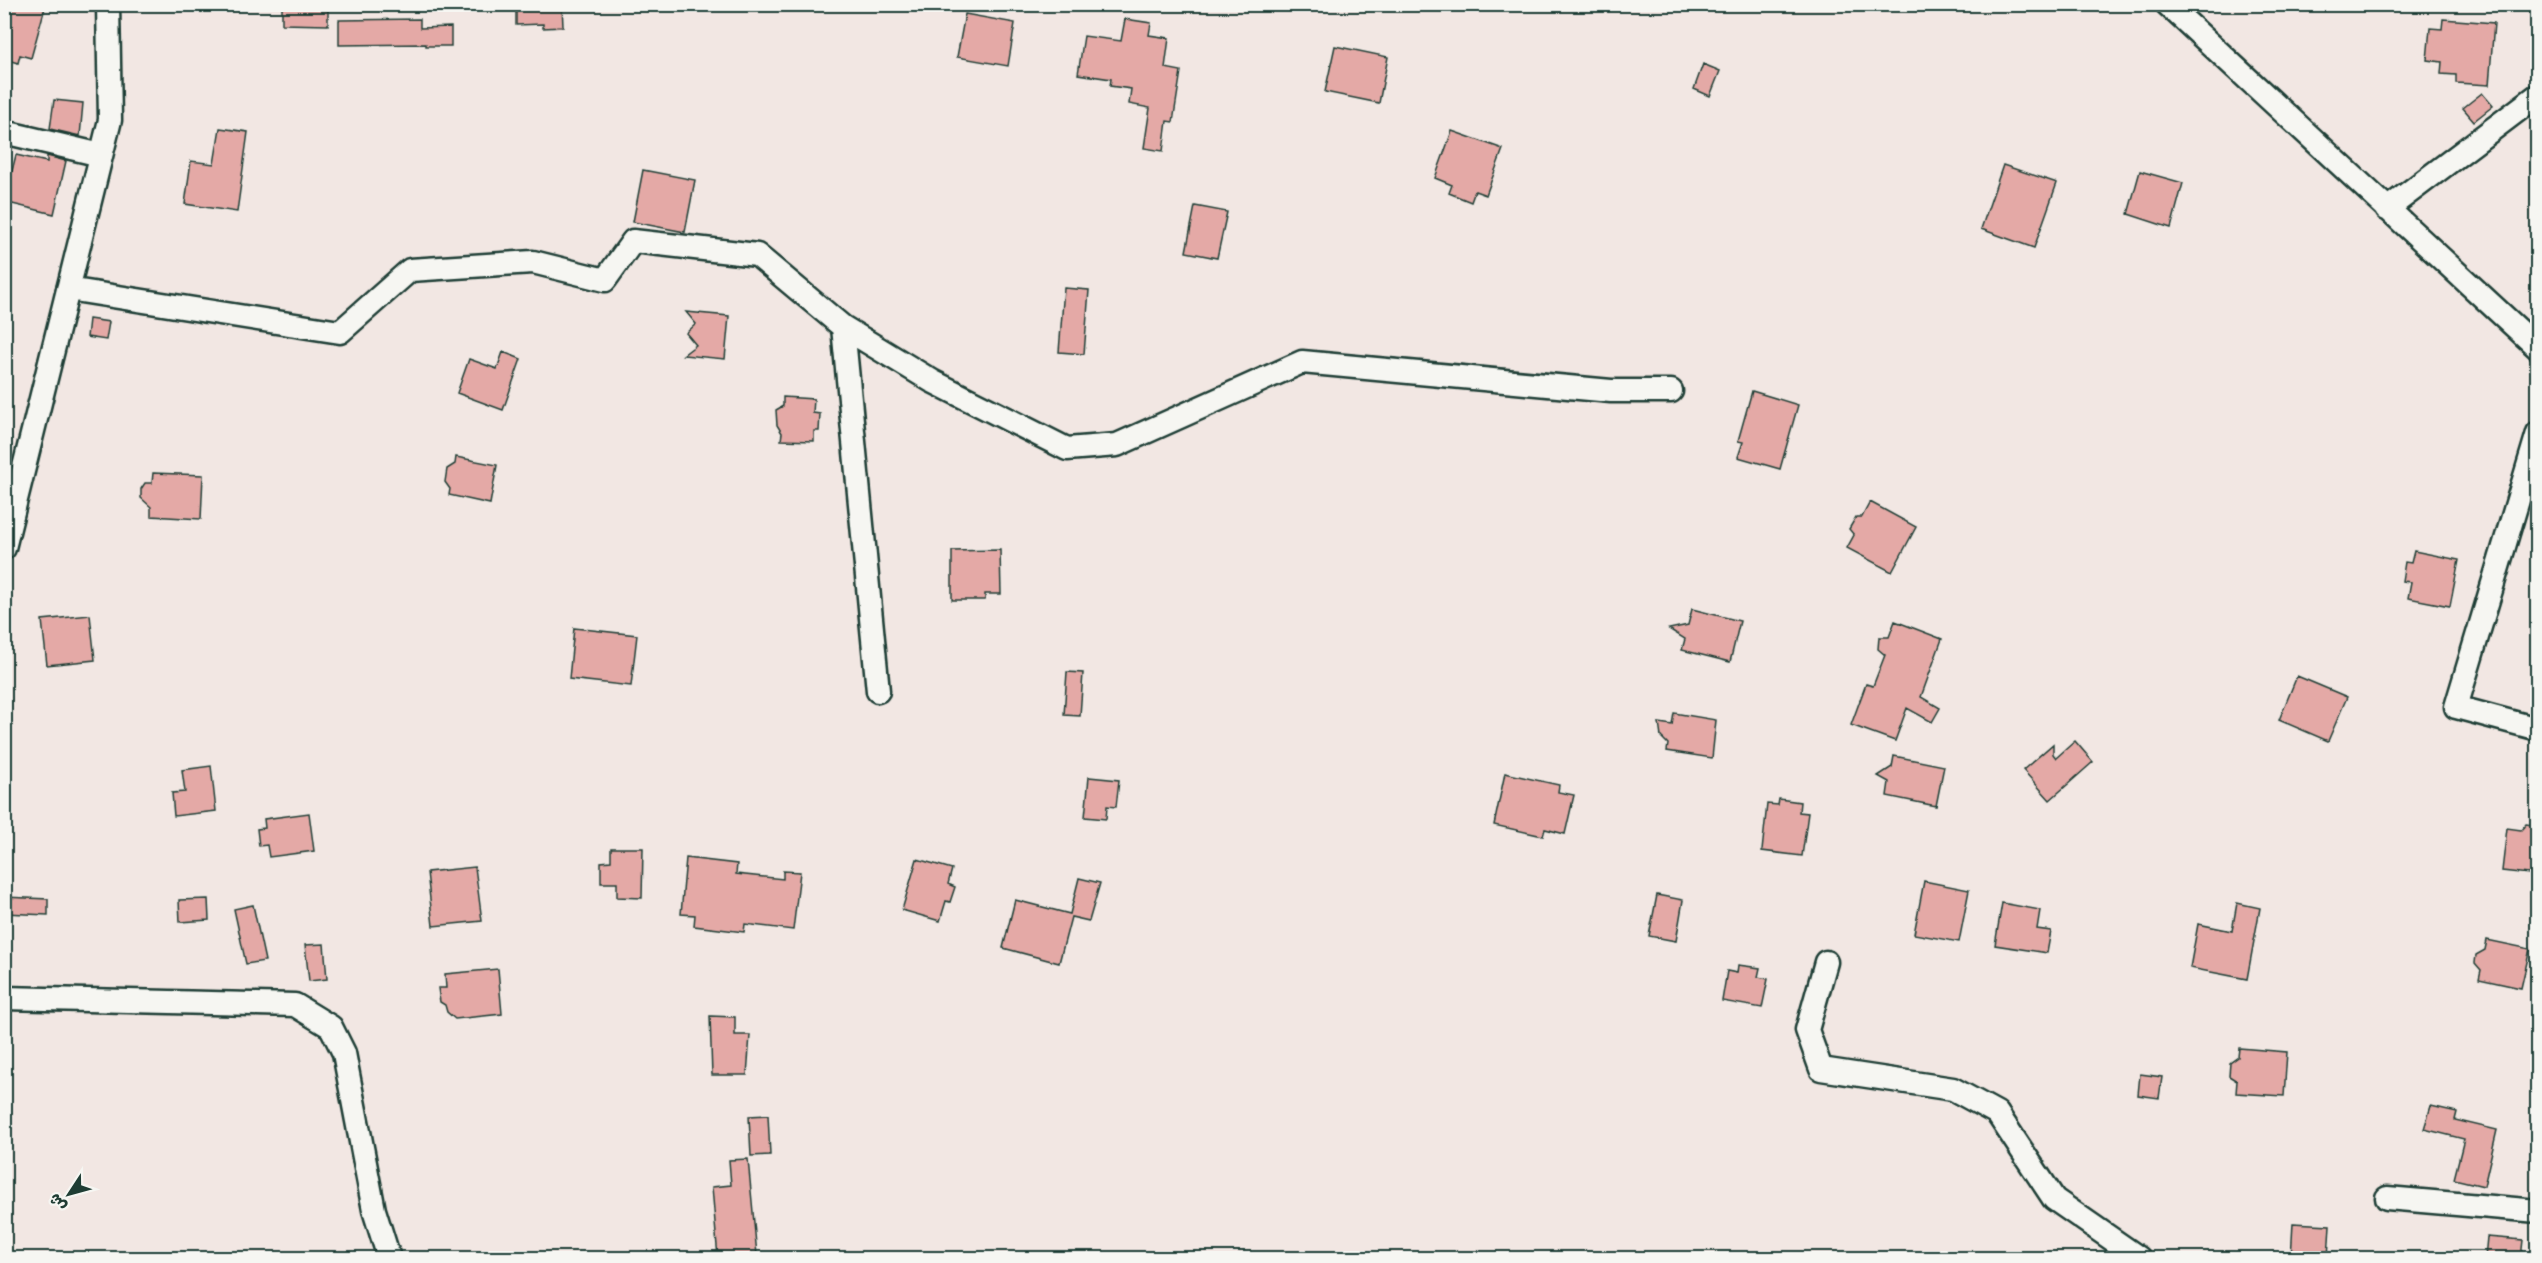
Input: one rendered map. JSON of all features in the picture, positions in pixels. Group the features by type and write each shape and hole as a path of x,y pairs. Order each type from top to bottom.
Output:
{"street":[{"path":"4,548 13,471 68,289 110,120 108,4"},
{"path":"2167,4 2538,348"},
{"path":"2387,209 2538,95"},
{"path":"4,132 101,154"},
{"path":"68,289 340,332 410,270 533,262 604,280 633,241 757,255 843,327 932,381 1066,449 1117,445 1302,362 1611,391 1671,391"},
{"path":"843,327 878,691"},
{"path":"2538,433 2456,707 2538,729"},
{"path":"1826,962 1807,1030 1821,1069 1953,1089 1997,1113 2054,1199 2139,1258"},
{"path":"4,998 295,1005 331,1027 344,1053 374,1209 389,1258"},
{"path":"2386,1198 2538,1211"}],"building":[{"path":"4,4 46,4 31,58 20,55 18,63 4,59"},
{"path":"282,4 328,4 328,25 282,24"},
{"path":"516,4 562,4 563,27 543,28 543,24 516,25"},
{"path":"965,14 1015,23 1008,66 957,57"},
{"path":"420,19 420,28 451,27 451,46 339,45 339,20"},
{"path":"1125,19 1151,23 1149,35 1169,38 1165,68 1181,71 1173,122 1167,121 1163,151 1144,148 1150,108 1129,104 1131,89 1110,86 1111,79 1078,74 1084,36 1121,41"},
{"path":"2443,19 2494,23 2489,85 2456,83 2456,75 2441,74 2442,62 2427,60 2430,28 2442,29"},
{"path":"1335,46 1388,57 1379,103 1325,92"},
{"path":"1703,64 1720,71 1710,96 1694,89"},
{"path":"2482,93 2493,106 2474,121 2463,108"},
{"path":"54,100 83,103 80,136 50,129"},
{"path":"220,128 248,132 237,212 185,204 191,161 214,164"},
{"path":"1452,131 1503,149 1486,195 1475,191 1471,202 1449,193 1452,185 1435,178"},
{"path":"16,155 47,162 47,156 66,161 54,214 4,202"},
{"path":"2003,165 2057,183 2034,248 1981,229"},
{"path":"643,170 695,180 685,232 633,222"},
{"path":"2140,171 2183,183 2171,228 2128,214"},
{"path":"1195,206 1227,212 1217,258 1186,252"},
{"path":"1064,288 1089,290 1084,354 1059,352"},
{"path":"686,312 729,316 725,359 683,355 696,345 686,333 696,324"},
{"path":"89,319 109,322 106,340 87,337"},
{"path":"503,352 521,359 503,410 457,393 469,359 497,369"},
{"path":"1752,391 1798,405 1780,469 1738,457 1743,442 1738,441"},
{"path":"783,397 814,399 813,413 820,414 819,431 814,431 814,441 781,440 782,433 777,425 776,410 783,406"},
{"path":"456,457 497,465 490,504 449,495 450,489 445,482 447,469 455,464"},
{"path":"153,473 203,475 201,519 151,516 151,507 141,498 141,489 145,483 152,483"},
{"path":"1870,502 1916,527 1892,572 1847,548 1854,535 1849,529 1856,517 1862,517"},
{"path":"1000,550 1001,594 985,594 985,600 952,600 952,551"},
{"path":"2414,551 2459,560 2450,606 2408,598 2411,582 2402,581 2405,562 2411,563"},
{"path":"1692,609 1740,621 1730,662 1682,650 1685,639 1669,629 1688,625"},
{"path":"90,615 95,660 47,665 42,620"},
{"path":"1895,621 1942,639 1921,697 1940,708 1932,722 1907,708 1895,741 1851,725 1866,684 1873,686 1885,655 1878,649 1879,637 1889,637"},
{"path":"574,628 637,635 631,686 569,679"},
{"path":"1067,672 1083,673 1080,716 1064,715"},
{"path":"2297,676 2347,697 2328,741 2279,720"},
{"path":"1674,713 1716,720 1712,758 1667,751 1668,744 1661,737 1659,723 1672,725"},
{"path":"2075,741 2093,762 2050,800 2023,770 2053,744 2053,754 2056,758"},
{"path":"1894,756 1944,766 1936,806 1887,796 1889,782 1878,776 1892,767"},
{"path":"211,766 216,811 174,816 172,793 185,792 182,770"},
{"path":"1505,773 1559,785 1558,792 1574,795 1565,834 1545,829 1543,836 1494,825"},
{"path":"1089,777 1119,780 1116,807 1107,806 1106,819 1085,817"},
{"path":"1779,799 1800,802 1799,812 1808,813 1802,856 1762,851 1767,804 1778,805"},
{"path":"309,813 314,851 269,857 267,845 259,846 257,829 265,828 264,819"},
{"path":"2526,824 2538,826 2538,875 2502,871 2507,828 2521,830"},
{"path":"611,848 643,848 642,898 617,897 617,883 601,883 601,862 611,861"},
{"path":"686,858 737,864 736,874 783,879 783,871 800,872 793,930 745,924 744,932 694,926 695,915 681,914"},
{"path":"917,859 952,869 948,884 955,887 950,902 946,901 940,921 902,910"},
{"path":"475,867 482,921 433,926 427,872"},
{"path":"1079,878 1100,883 1089,921 1071,917 1059,963 1003,948 1015,900 1070,914"},
{"path":"1924,881 1969,890 1959,942 1914,934"},
{"path":"1657,895 1683,900 1676,941 1649,936"},
{"path":"4,897 48,899 48,915 4,913"},
{"path":"208,899 209,920 180,922 179,900"},
{"path":"2002,903 2040,910 2037,929 2051,931 2047,953 1995,945"},
{"path":"2237,903 2260,908 2247,979 2190,968 2198,924 2232,931"},
{"path":"253,905 265,961 246,964 234,909"},
{"path":"2487,940 2530,949 2521,988 2479,979 2481,970 2475,963 2476,955 2485,950"},
{"path":"324,944 327,979 309,981 305,945"},
{"path":"1738,965 1760,968 1758,977 1768,979 1762,1008 1722,1001 1727,971 1737,973"},
{"path":"498,969 502,1014 455,1019 440,1002 438,988 446,988 445,974"},
{"path":"710,1016 735,1017 735,1035 750,1035 747,1075 712,1075"},
{"path":"2239,1048 2287,1052 2284,1096 2236,1093 2237,1081 2229,1076 2230,1063 2238,1057"},
{"path":"2140,1074 2162,1077 2159,1098 2138,1095"},
{"path":"2431,1106 2457,1112 2455,1120 2497,1130 2484,1186 2454,1179 2464,1139 2424,1129"},
{"path":"768,1115 770,1155 751,1156 749,1116"},
{"path":"748,1159 757,1255 718,1258 712,1187 731,1185 729,1160"},
{"path":"2293,1223 2330,1225 2328,1258 2291,1258"},
{"path":"2487,1237 2523,1240 2521,1258 2485,1258"}]}
